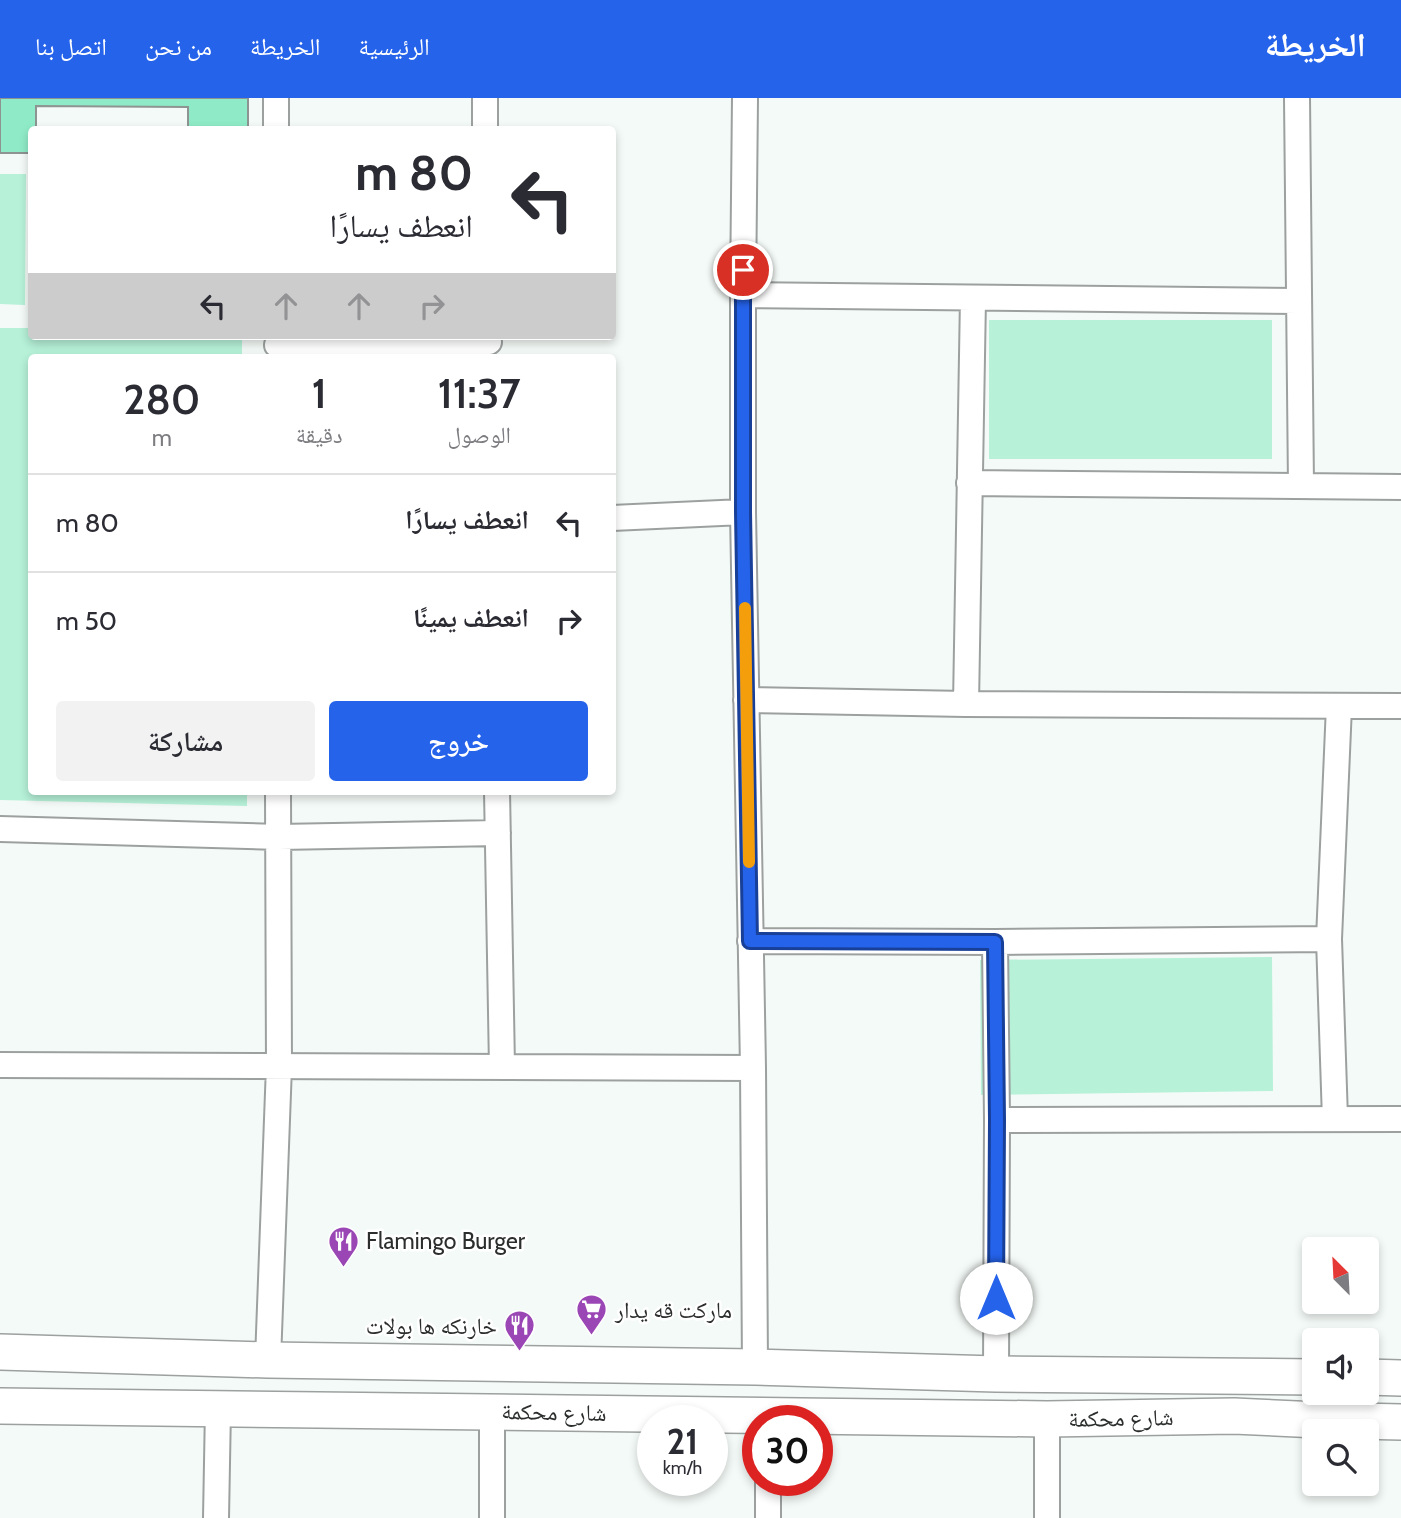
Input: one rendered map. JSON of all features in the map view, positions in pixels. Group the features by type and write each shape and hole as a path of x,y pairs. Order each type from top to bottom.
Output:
{"main road":[{"name":"شارع محكمة","path":"0,1352 996,1374 1302,1377"},
{"path":"1234,1375 1239,1382 1242,1400 1240,1409 1234,1416"},
{"path":"1379,1377 1401,1378"},
{"name":"شارع محكمة","path":"0,1406 492,1410 742,1417"},
{"name":"شارع محكمة","path":"833,1418 1234,1416 1302,1419"},
{"name":"شارع محكمة","path":"1379,1421 1401,1422"}],"street":[{"path":"276,98 276,126"},
{"path":"485,98 485,126"},
{"path":"745,98 743,512 753,1068 755,1367"},
{"path":"1297,98 1301,486"},
{"path":"743,295 1298,301"},
{"path":"966,704 972,298"},
{"path":"277,346 489,345"},
{"path":"969,483 1401,486"},
{"path":"616,518 743,512"},
{"path":"746,701 1401,706"},
{"path":"1335,1119 1329,939 1339,706"},
{"path":"268,1360 279,1066 278,795"},
{"path":"497,795 502,1067"},
{"path":"0,829 279,837 498,833"},
{"path":"750,941 1329,939"},
{"path":"995,942 996,1374"},
{"path":"0,1065 753,1068"},
{"path":"997,1120 1401,1119"},
{"path":"216,1518 218,1408"},
{"path":"492,1410 492,1518"},
{"path":"1047,1419 1047,1518"},
{"path":"768,1496 768,1518"}],"green space":[{"path":"0,174 26,174 25,305 0,304"},
{"path":"989,320 1272,320 1272,459 989,459"},
{"path":"0,328 28,328 28,340 242,340 242,354 28,354 28,795 247,795 247,806 0,800"},
{"path":"1272,957 1273,1091 981,1095 980,960"}],"building":[{"path":"0,98 248,98 248,126 188,126 188,107 36,106 36,126 28,126 28,153 0,153"}],"slow traffic":[{"path":"745,608 749,862"}],"place":[{"name":"Flamingo Burger","path":"343,1268"},
{"name":"ماركت قه يدار","path":"592,1337"},
{"name":"خارنكه ها بولات","path":"520,1353"}],"route":[{"path":"743,270 743,512 750,941 995,942 996,1298"}]}
